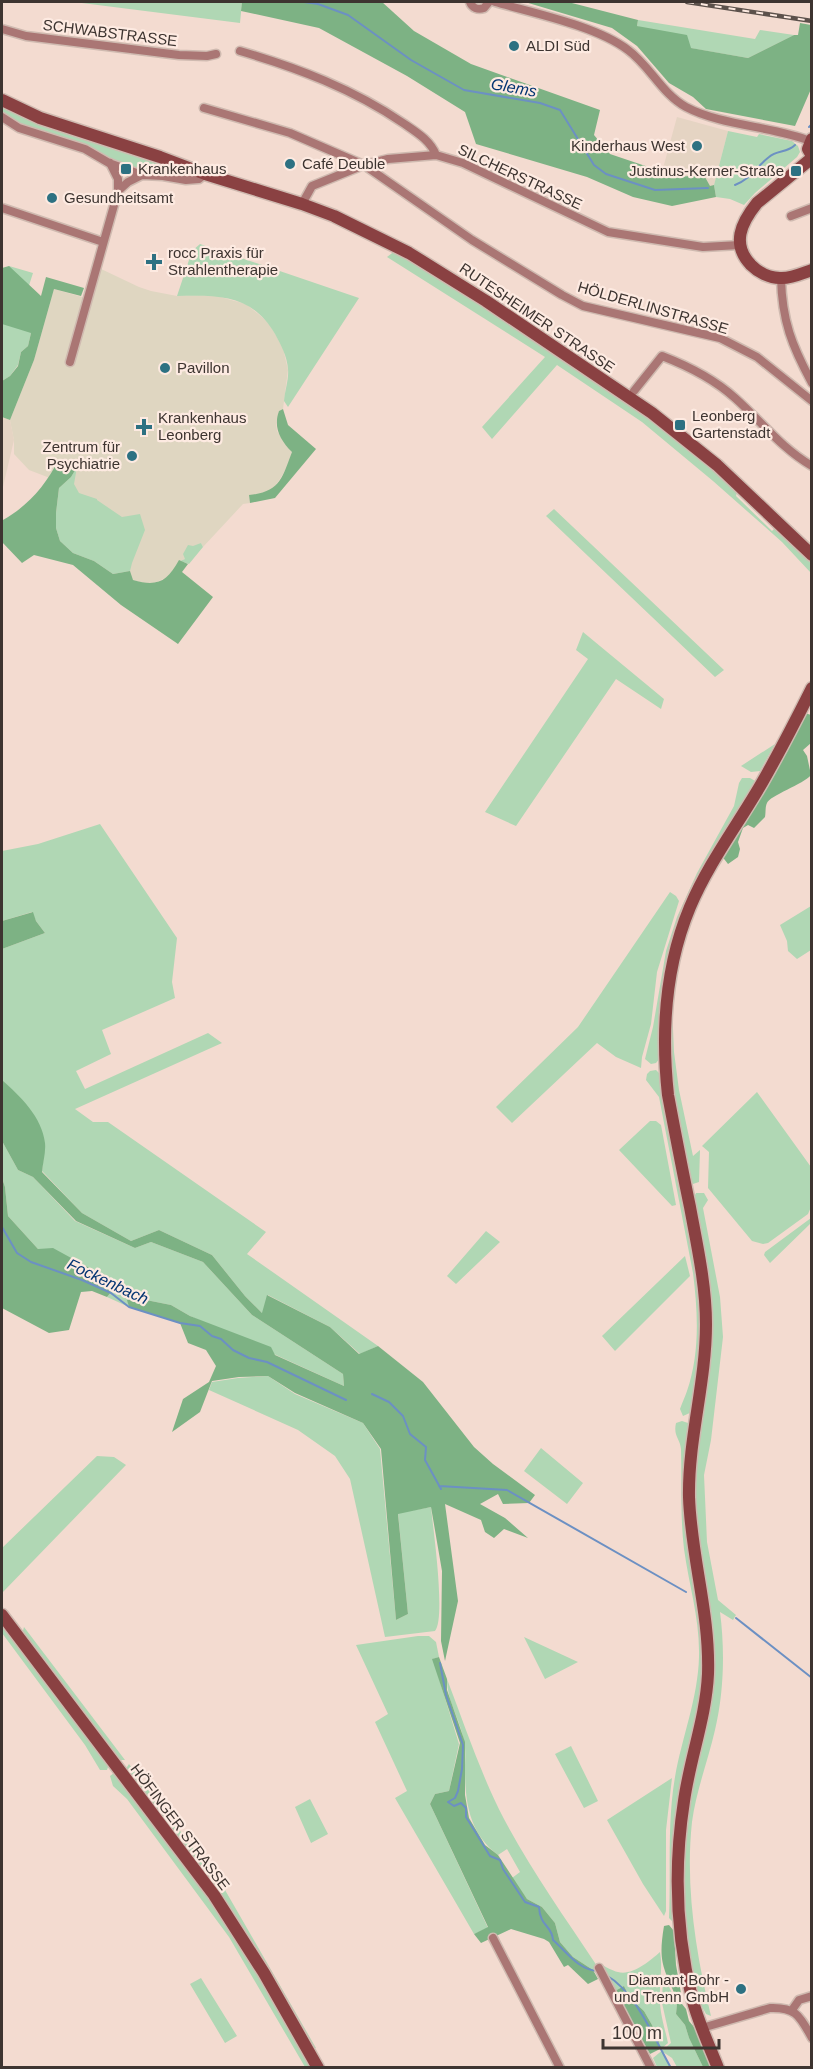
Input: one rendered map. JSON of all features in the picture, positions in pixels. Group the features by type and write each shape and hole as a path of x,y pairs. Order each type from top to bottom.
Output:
{"street":[{"path":"470,2 478,9 484,8 489,2"},
{"path":"495,2 609,37 631,52 665,90 686,107 718,118 811,140 808,149 812,157 750,211 740,232 740,245 743,257 756,270 767,275 781,278 812,270"},
{"name":"SCHWABSTRASSE","path":"2,29 26,36 179,55 216,54"},
{"path":"240,51 326,80 359,96 421,136 436,154"},
{"name":"RUTESHEIMER STRASSE","path":"2,100 40,118 302,204 334,216 409,252 629,398 717,465 812,555"},
{"name":"HÖLDERLINSTRASSE","path":"204,108 290,133 364,165 472,240 562,295 583,306 720,338 757,357 812,401"},
{"name":"RUTESHEIMER STRASSE","path":"2,117 5,121 28,132 85,149 109,163 142,175 186,180 199,179 205,174"},
{"name":"SILCHERSTRASSE","path":"302,204 312,186 364,165 388,159 436,154 463,163 608,232 703,247 740,245"},
{"path":"70,362 118,191 118,179 109,163"},
{"path":"118,191 128,182 142,175"},
{"path":"2,208 103,242"},
{"path":"791,216 812,208"},
{"path":"781,278 782,306 788,333 797,356 812,383"},
{"path":"634,391 662,356 678,362 717,384 735,398 782,445 812,466"},
{"path":"718,2067 693,2000 684,1960 678,1885 684,1797 706,1700 708,1676 707,1619 690,1520 689,1478 691,1449 703,1372 706,1321 704,1287 668,1095 664,1023 674,955 690,907 711,865 763,781 812,688"},
{"name":"HÖFINGER STRASSE","path":"2,1616 213,1895 264,1973 318,2067"},
{"path":"493,1938 560,2067"},
{"path":"601,1972 651,2067"},
{"path":"792,2010 799,2000 812,1996"},
{"path":"702,2028 770,2008 792,2010 812,2038"}],"shaded area":[{"name":"Kinderhaus West","path":"677,117 728,131 714,185 710,187 705,177 678,177 662,172"},
{"name":"Krankenhaus Leonberg","path":"99,268 151,291 177,296 213,295 246,304 270,325 283,348 288,370 283,409 279,411 276,422 277,431 292,452 290,462 280,479 273,489 262,494 249,495 250,503 243,504 203,547 201,543 185,559 179,561 170,576 150,585 133,580 50,478 29,470 14,454 10,420 34,360 54,289 89,299"},
{"path":"2,417 10,420 14,440 2,491"}],"green space":[{"path":"74,2 242,2 240,23"},
{"path":"242,2 382,2 414,31 471,64 600,110 594,135 610,154 678,177 702,175 710,186 714,185 716,197 672,206 633,197 587,177 476,144 465,112 407,76 319,28 241,11"},
{"path":"525,2 568,2 638,20 637,26 687,35 691,48 748,58 798,35 800,23 811,25 811,89 795,126 706,109 693,97 669,83 637,46 612,28"},
{"path":"638,20 755,39 760,30 794,35 748,58 690,48 637,26"},
{"path":"2,101 160,157 199,179 142,175 2,117"},
{"path":"728,131 757,137 759,134 792,141 798,146 800,152 744,205 730,199 716,197 714,185"},
{"path":"200,244 359,298 288,407 284,401 288,369 283,351 266,321 256,311 245,304 220,297 177,296 192,251"},
{"path":"396,250 606,386 684,443 732,486 737,492 736,496 772,531 776,527 811,563 811,573 782,542 642,422 557,365 492,439 482,427 545,357 387,257"},
{"path":"9,266 33,273 25,298 31,333 28,346 21,352 18,365 10,376 2,381 2,320"},
{"path":"9,266 41,296 46,277 84,288 81,296 54,289 34,360 10,420 2,417 2,381 10,376 18,366 21,352 28,346 31,333 2,324 2,268"},
{"path":"283,409 288,425 316,449 275,498 250,503 249,495 274,487 282,476 292,452 284,443 277,428 277,417 279,411"},
{"path":"59,459 74,463 77,467 71,477 59,488 56,513 56,528 60,541 73,553 94,561 113,574 130,571 133,580 149,583 166,578 179,560 188,564 182,572 213,597 178,644 121,605 73,565 34,555 22,563 2,542 3,520 36,494"},
{"path":"77,467 74,484 79,493 97,499 122,517 140,514 145,530 130,571 113,574 94,561 73,553 60,541 56,528 59,488 71,477"},
{"path":"554,509 724,670 715,677 546,516"},
{"path":"201,543 203,547 189,564 180,561 185,559 183,554 188,545"},
{"path":"583,632 664,699 661,709 616,679 516,826 485,812 588,659 576,650"},
{"path":"805,713 811,715 811,743 803,750 807,756 811,775 769,800 765,817 754,828 748,825 743,828 738,842 740,849 738,857 728,864 721,855"},
{"path":"775,744 760,771 751,772 741,766"},
{"path":"742,778 750,778 757,782 683,913 660,1058 656,1063 651,1064 645,1059 666,951 677,917 697,873 734,806"},
{"path":"100,824 177,938 172,982 175,998 102,1030 111,1054 76,1071 85,1089 208,1033 222,1043 75,1109 93,1122 108,1122 266,1232 247,1254 378,1346 360,1354 330,1327 268,1295 263,1314 245,1296 212,1255 159,1230 131,1241 82,1213 42,1171 45,1145 14,1092 2,1080 2,949 45,933 32,912 2,921 2,851 38,844"},
{"path":"670,892 679,901 657,972 651,1024 641,1068 616,1057 597,1043 512,1123 496,1107 578,1027"},
{"path":"811,906 811,950 797,959 788,951 787,941 780,925"},
{"path":"33,912 36,921 45,933 2,949 2,921"},
{"path":"672,1005 674,1052 679,1090 693,1156 700,1150 699,1182 693,1184 689,1181 668,1062"},
{"path":"656,1070 660,1074 687,1216 703,1319 692,1412 683,1416 680,1409 691,1377 696,1348 696,1303 693,1273 659,1097 646,1080 650,1071"},
{"path":"2,1080 23,1100 40,1124 45,1146 42,1172 82,1213 131,1241 159,1230 212,1255 262,1313 267,1295 330,1327 359,1354 378,1346 423,1382 474,1447 535,1495 529,1503 503,1504 498,1494 480,1504 505,1518 528,1538 504,1529 494,1538 485,1532 481,1520 445,1504 458,1601 445,1661 441,1641 442,1571 431,1507 398,1514 408,1614 396,1620 381,1449 363,1423 295,1393 268,1376 239,1377 212,1381 200,1412 172,1432 183,1399 209,1382 216,1366 206,1350 188,1343 180,1323 129,1307 127,1300 131,1297 171,1305 190,1316 271,1347 275,1355 344,1386 343,1374 252,1315 203,1262 151,1242 135,1248 76,1221 33,1177 18,1170 2,1141"},
{"path":"757,1092 811,1167 811,1207 808,1214 768,1243 763,1244 752,1241 708,1188 709,1152 702,1146"},
{"path":"650,1121 656,1121 661,1125 676,1205 672,1206 619,1150"},
{"path":"2,1141 18,1170 33,1177 75,1221 135,1248 151,1242 203,1262 252,1315 343,1374 344,1386 190,1316 171,1305 131,1297 128,1300 129,1307 107,1297 115,1287 38,1249 8,1216 2,1178"},
{"path":"2,1178 8,1216 38,1249 53,1248 104,1276 115,1287 107,1297 92,1291 81,1292 69,1330 49,1333 2,1308"},
{"path":"696,1193 704,1193 708,1200 703,1208 720,1297 723,1337 711,1440 704,1475 707,1542 718,1600 736,1615 733,1620 720,1612 723,1641 722,1686 715,1730 694,1810 690,1846 693,1920 711,2016 706,2014 701,2005 691,1963 686,1936 683,1884 685,1817 706,1722 694,1476 708,1372 693,1199"},
{"path":"811,1218 811,1223 770,1263 764,1255 765,1252"},
{"path":"486,1231 500,1242 456,1284 447,1276"},
{"path":"685,1256 690,1276 615,1351 602,1336"},
{"path":"268,1376 295,1394 363,1423 380,1449 396,1620 408,1614 398,1513 431,1507 439,1592 438,1623 435,1631 385,1637 350,1479 335,1456 298,1430 209,1390 212,1382"},
{"path":"682,1421 688,1423 690,1427 705,1675 675,1921 672,1921 669,1918 670,1830 673,1795 678,1762 696,1687 699,1657 696,1616 683,1536 681,1449 675,1427 676,1423"},
{"path":"541,1448 583,1483 567,1504 524,1471"},
{"path":"97,1456 114,1457 126,1465 2,1593 2,1548"},
{"path":"2,1622 109,1764 107,1770 100,1770 85,1745 2,1633"},
{"path":"24,1627 125,1760 116,1760 22,1634"},
{"path":"429,1636 436,1642 439,1657 433,1659 459,1744 449,1791 435,1794 430,1804 488,1928 474,1934 395,1798 407,1791 375,1722 388,1714 356,1645"},
{"path":"524,1637 578,1662 545,1679"},
{"path":"439,1657 447,1679 447,1690 465,1742 465,1795 469,1818 485,1845 498,1855 527,1899 542,1907 555,1923 560,1942 573,1957 593,1970 598,1979 588,1984 568,1965 564,1967 549,1942 544,1939 511,1929 481,1943 474,1934 488,1927 430,1804 435,1794 449,1791 460,1743 432,1659"},
{"path":"447,1679 481,1768 504,1819 536,1875 595,1963 597,1967 593,1970 573,1957 560,1942 555,1923 542,1907 527,1899 512,1878 520,1872 507,1849 498,1855 488,1846 475,1827 466,1793 465,1744 449,1695"},
{"path":"571,1746 598,1801 584,1808 555,1754"},
{"path":"129,1764 223,1887 219,1889 212,1886 125,1770"},
{"path":"114,1773 232,1928 313,2067 305,2067 229,1937 127,1799 113,1786 110,1776"},
{"path":"672,1778 666,1830 666,1911 664,1916 607,1820"},
{"path":"310,1799 328,1834 311,1843 295,1807"},
{"path":"225,1890 316,2048 311,2048 220,1897 221,1892"},
{"path":"669,1925 674,1931 676,1965 682,1999 677,1999 663,1964 664,1926"},
{"path":"660,1952 660,2005 668,2043 661,2049 658,2044 660,2039 644,2011 630,1998 624,1986 615,1991 600,1964 623,1973 629,1972"},
{"path":"663,1976 677,2004 676,2014 685,2025 703,2067 677,2067 672,2058 663,2052 671,2067 657,2067 653,2058 671,2043 662,2003"},
{"path":"201,1978 237,2036 225,2043 190,1984"},
{"path":"624,1986 630,1998 644,2011 660,2039 658,2044 660,2049 650,2054 615,1991"},
{"path":"677,2004 682,2004 686,2009 689,2021 699,2033 713,2067 703,2067 685,2025 676,2014"}],"waterway":[{"name":"Glems","path":"304,2 318,4 348,15 411,60 464,90 540,103 560,110 594,165 606,174 655,190 708,188"},
{"name":"Glems","path":"809,127 812,124"},
{"name":"Glems","path":"735,185 749,176 772,155 795,145"},
{"name":"Fockenbach","path":"2,1227 17,1253 31,1262 111,1293 129,1307 180,1323 200,1326 212,1336 221,1339 233,1350 249,1358 267,1362 346,1400"},
{"name":"Fockenbach","path":"372,1394 389,1402 403,1416 410,1434 426,1447 425,1460 441,1489"},
{"path":"439,1486 507,1490 686,1592"},
{"path":"736,1618 812,1678"},
{"name":"Fockenbach","path":"440,1663 446,1695 463,1745 458,1791 455,1798 448,1802 454,1806 461,1803 466,1808 466,1817 490,1856 500,1860 503,1869 525,1902 539,1907 541,1918 551,1931 553,1940 573,1960 584,1967 598,1971"},
{"name":"Fockenbach","path":"606,1975 617,1983 635,2004 671,2068"}],"railway":[{"path":"687,2 812,21"}],"place":[{"name":"ALDI Süd","path":"514,46"},
{"name":"Kinderhaus West","path":"697,146"},
{"name":"Café Deuble","path":"290,164"},
{"name":"Krankenhaus","path":"126,169"},
{"name":"Justinus-Kerner-Straße","path":"796,171"},
{"name":"Gesundheitsamt","path":"52,198"},
{"name":"rocc Praxis für Strahlentherapie","path":"154,262"},
{"name":"Pavillon","path":"165,368"},
{"name":"Leonberg Gartenstadt","path":"680,425"},
{"name":"Krankenhaus Leonberg","path":"144,427"},
{"name":"Zentrum für Psychiatrie","path":"132,456"},
{"name":"Diamant Bohr - und Trenn GmbH","path":"741,1989"}]}
